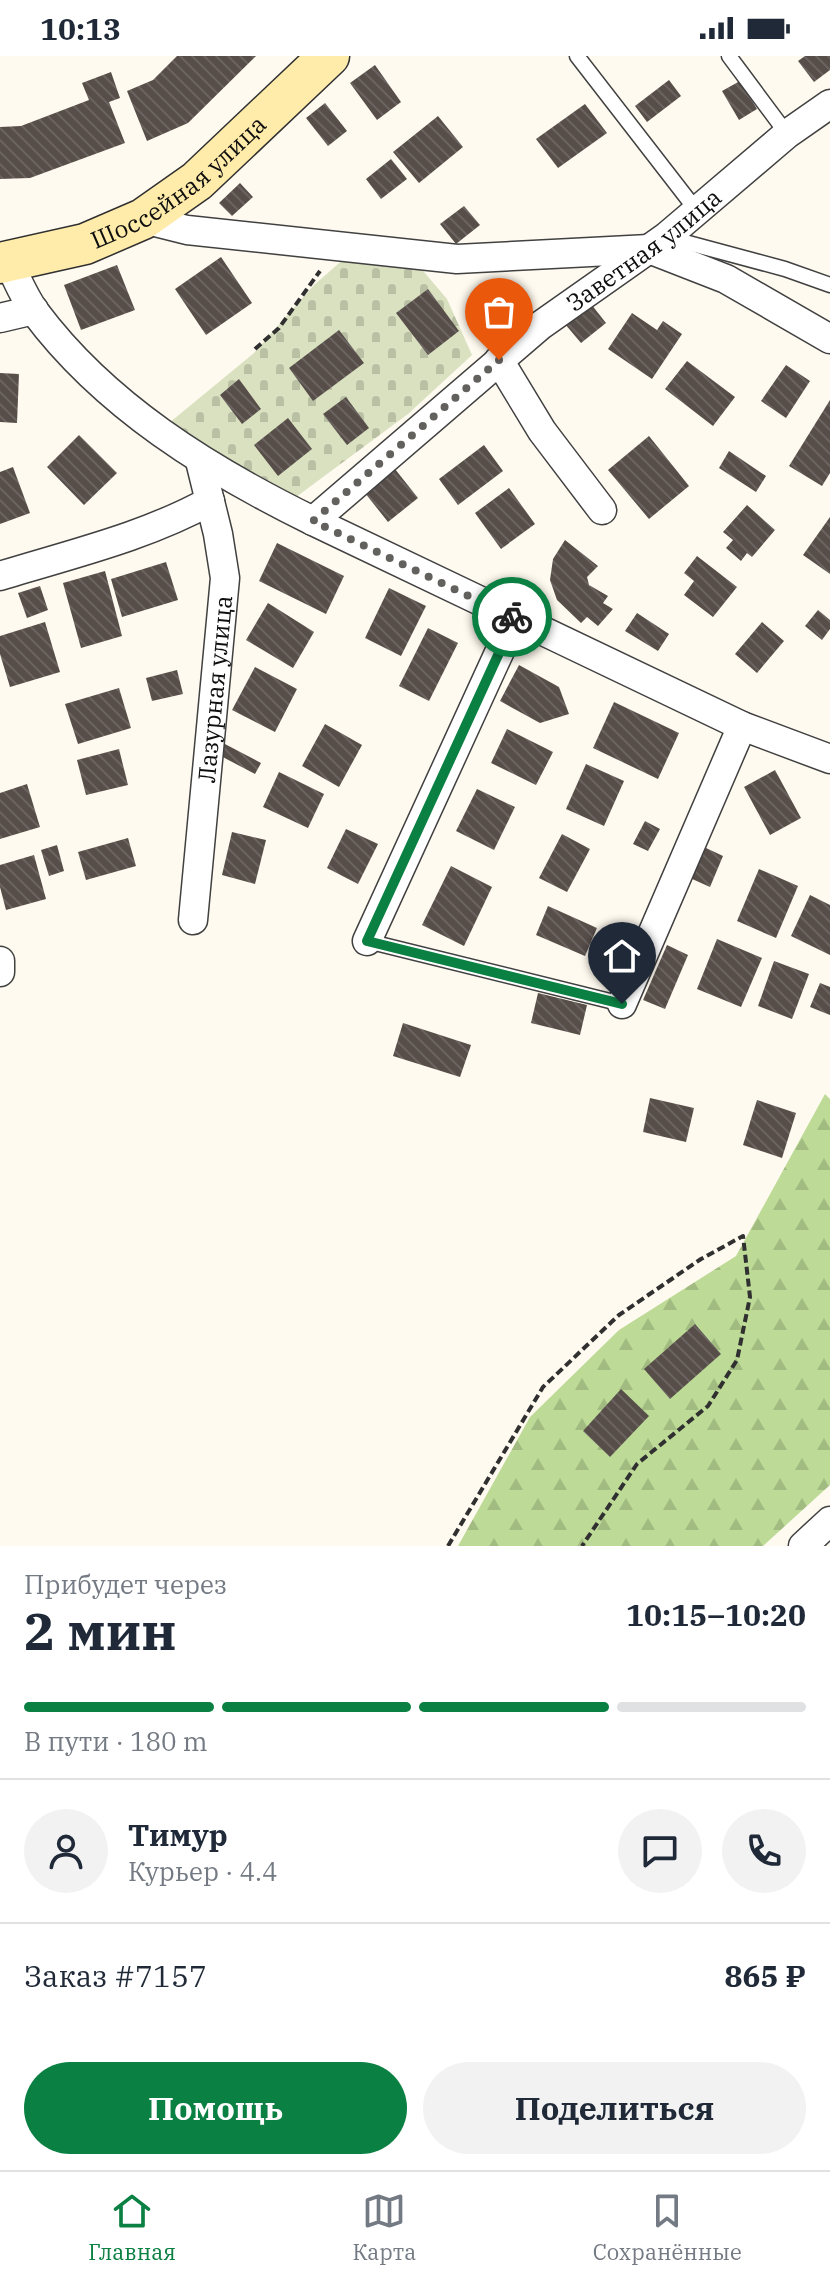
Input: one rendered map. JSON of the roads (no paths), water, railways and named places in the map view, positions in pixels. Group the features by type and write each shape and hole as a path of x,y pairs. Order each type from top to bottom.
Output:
{"street":[{"name":"Шоссейная улица","path":"5,263 85,244 143,219 197,181 329,56"},
{"name":"Заветная улица","path":"313,521 541,325 658,243 787,134 830,104"},
{"path":"143,219 187,230 457,259 658,243 830,339"},
{"path":"5,263 34,310 79,361 128,407 200,461 313,521 742,726 830,759"},
{"path":"0,318 34,310"},
{"path":"499,360 542,431 602,510"},
{"name":"Лазурная улица","path":"193,920 225,578 200,461"},
{"path":"0,576 150,529 210,501"},
{"path":"367,941 515,618"},
{"path":"622,1004 742,726"},
{"path":"0,961 0,972"},
{"path":"803,1546 830,1521"}],"lane":[{"path":"577,56 697,211"},
{"path":"729,56 787,134"},
{"path":"658,243 785,269 830,285"},
{"path":"367,941 622,1004"}]}
